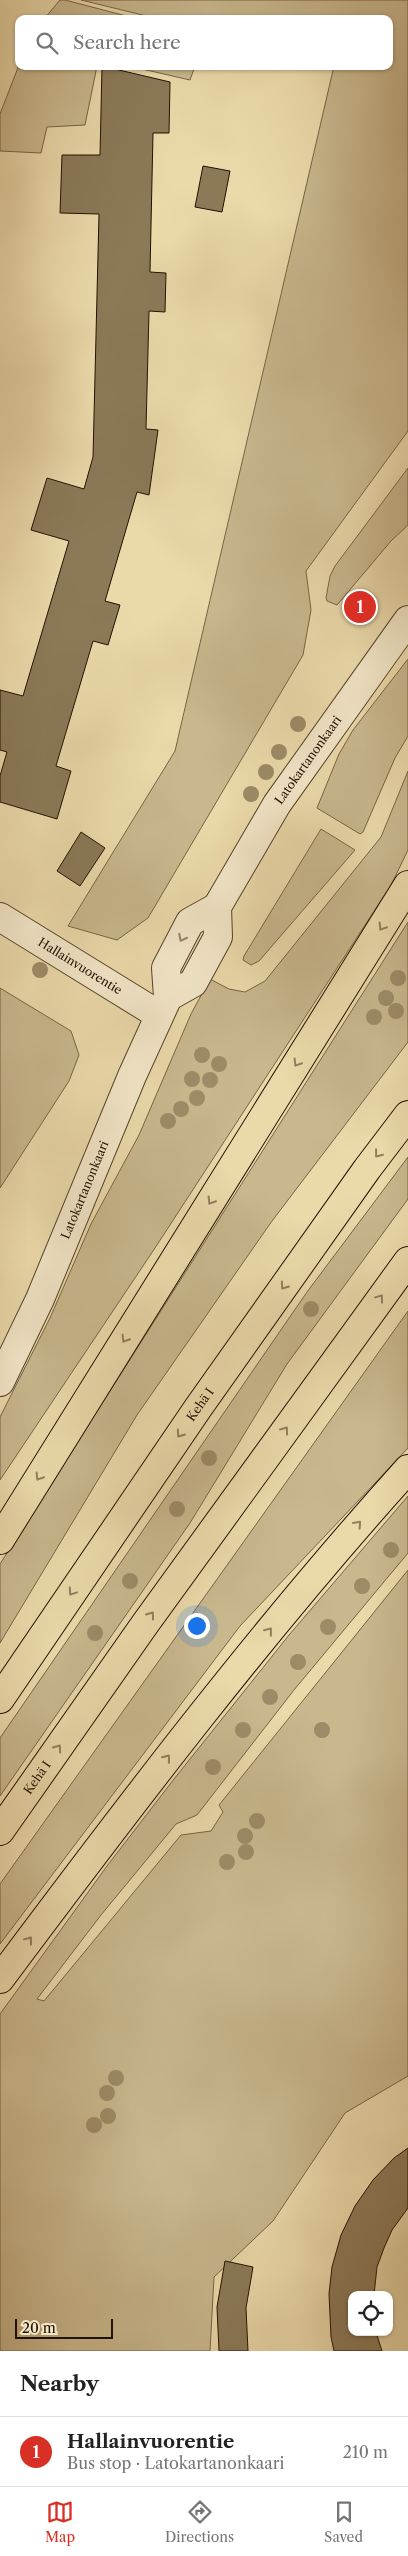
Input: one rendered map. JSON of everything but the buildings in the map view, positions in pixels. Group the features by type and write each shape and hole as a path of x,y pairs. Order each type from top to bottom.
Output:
{"highway":[{"path":"0,1540 408,885"},
{"name":"Kehä I","path":"0,1699 198,1408 367,1169 408,1116"},
{"name":"Kehä I","path":"0,1831 150,1616 408,1261"},
{"path":"0,1979 137,1796 234,1673 343,1541 408,1469"}],"street":[{"name":"Latokartanonkaari","path":"0,1382 40,1299 164,1006 166,968 190,922 217,907 277,804 396,633 408,620"},
{"name":"Hallainvuorentie","path":"0,917 164,1006"}],"shaded area":[{"path":"60,0 65,0 123,15 47,15"},
{"path":"81,0 408,0 408,431 306,571 311,610 303,655 148,918 117,940 68,926 175,751 333,70 393,70 393,15 143,15"},
{"path":"17,70 96,70 85,125 47,127 41,153 0,151 0,114"},
{"path":"146,70 194,70 190,80"},
{"path":"408,468 408,525 391,541 337,605 327,601 330,576 335,566"},
{"path":"408,659 408,736 395,758 363,832 360,834 317,808 339,754 353,730"},
{"path":"408,771 408,850 391,885 155,1248 0,1480 0,1417 50,1318 91,1224 139,1135 191,1014 210,979 229,989 245,992 265,981 381,837"},
{"path":"321,829 355,850 259,961 251,965 243,960 244,956"},
{"path":"408,922 408,1042 272,1221 137,1415 0,1643 0,1564"},
{"path":"0,988 71,1031 79,1055 69,1081 0,1188"},
{"path":"408,1157 408,1199 287,1364 190,1523 0,1796 0,1738 307,1292"},
{"path":"408,1311 408,1448 240,1626 0,1944 0,1884"},
{"path":"408,1496 408,1553 294,1690 197,1815 176,1824 101,1915 37,1999 44,2001 181,1835 211,1831 223,1812 219,1805 408,1570 408,2076 345,2113 273,2221 214,2277 210,2351 0,2351 0,2014 107,1866 174,1779 289,1635"}],"place":[{"name":"Hallainvuorentie","path":"360,607"}]}
